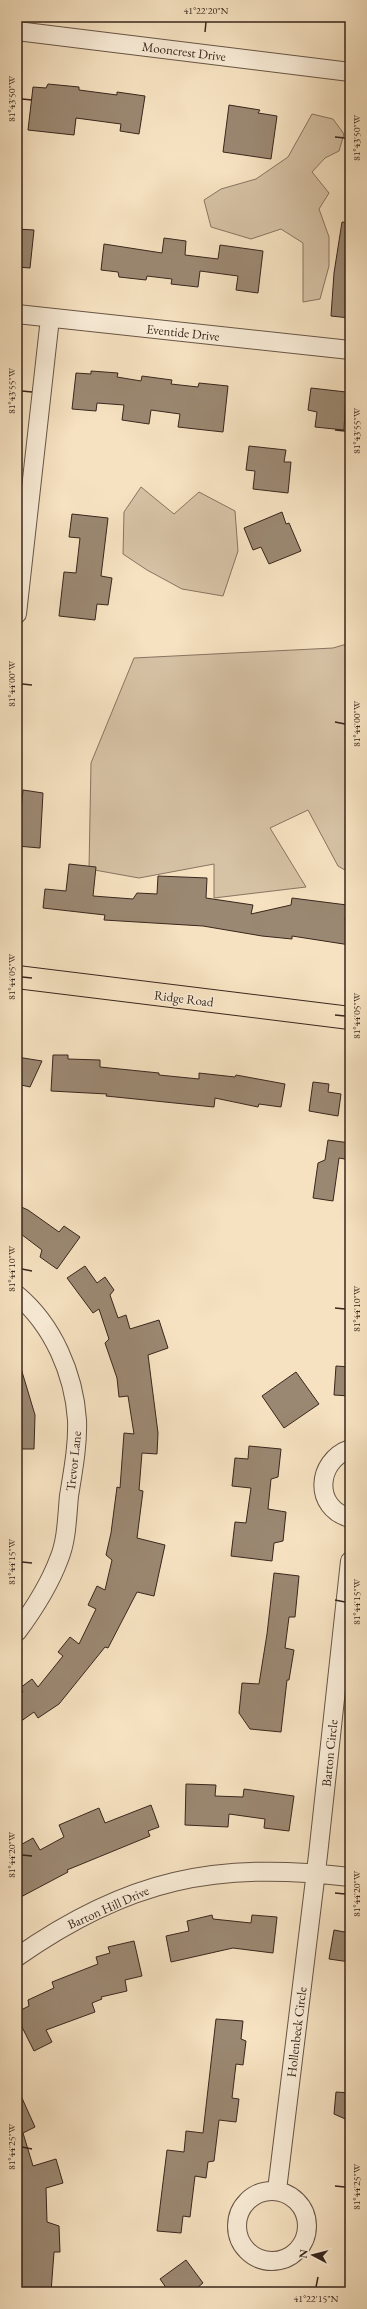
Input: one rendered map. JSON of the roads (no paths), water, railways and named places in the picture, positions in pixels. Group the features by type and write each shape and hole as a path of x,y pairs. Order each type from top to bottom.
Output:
{"main road":[{"name":"Ridge Road","path":"17,977 350,1018"}],"street":[{"name":"Mooncrest Drive","path":"17,31 350,72"},
{"name":"Eventide Drive","path":"17,314 350,350"},
{"path":"17,614 50,318"},
{"name":"Trevor Lane","path":"17,1295 42,1322 59,1350 74,1392 77,1421 75,1453 60,1557 49,1584 17,1632"},
{"path":"350,1449 342,1452 333,1459 326,1468 323,1479 324,1490 328,1501 334,1510 350,1518"},
{"name":"Barton Circle","path":"316,1873 350,1561"},
{"name":"Barton Hill Drive","path":"17,1957 54,1931 82,1916 137,1892 183,1879 231,1872 316,1873 350,1877"},
{"name":"Hollenbeck Circle","path":"277,2190 316,1873"}]}
